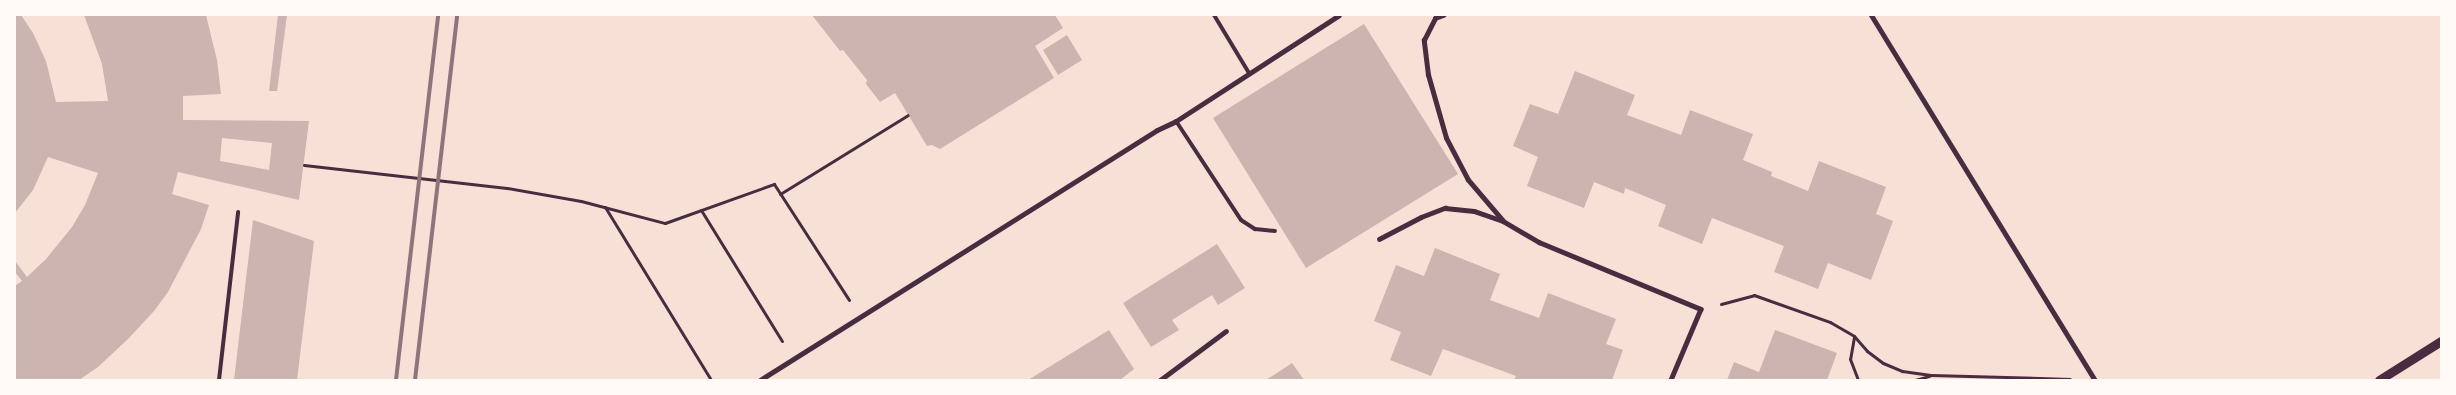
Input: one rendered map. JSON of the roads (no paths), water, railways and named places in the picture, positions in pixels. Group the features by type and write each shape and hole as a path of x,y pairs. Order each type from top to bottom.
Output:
{"street":[{"path":"760,380 1148,136 1176,121 1339,15"},
{"path":"1443,15 1435,18 1424,40 1428,75 1446,138 1468,180 1503,221"},
{"path":"1871,15 2095,380"},
{"path":"1379,239 1421,217 1445,208 1474,211 1503,221 1539,242 1701,309 1671,380"},
{"path":"1160,380 1226,331"},
{"path":"2379,380 2441,341"}],"lane":[{"path":"1214,15 1249,73"},
{"path":"1176,121 1241,220 1255,229 1276,231"},
{"path":"219,380 238,212"}],"railway":[{"path":"396,380 438,15"},
{"path":"415,380 457,15"}]}
